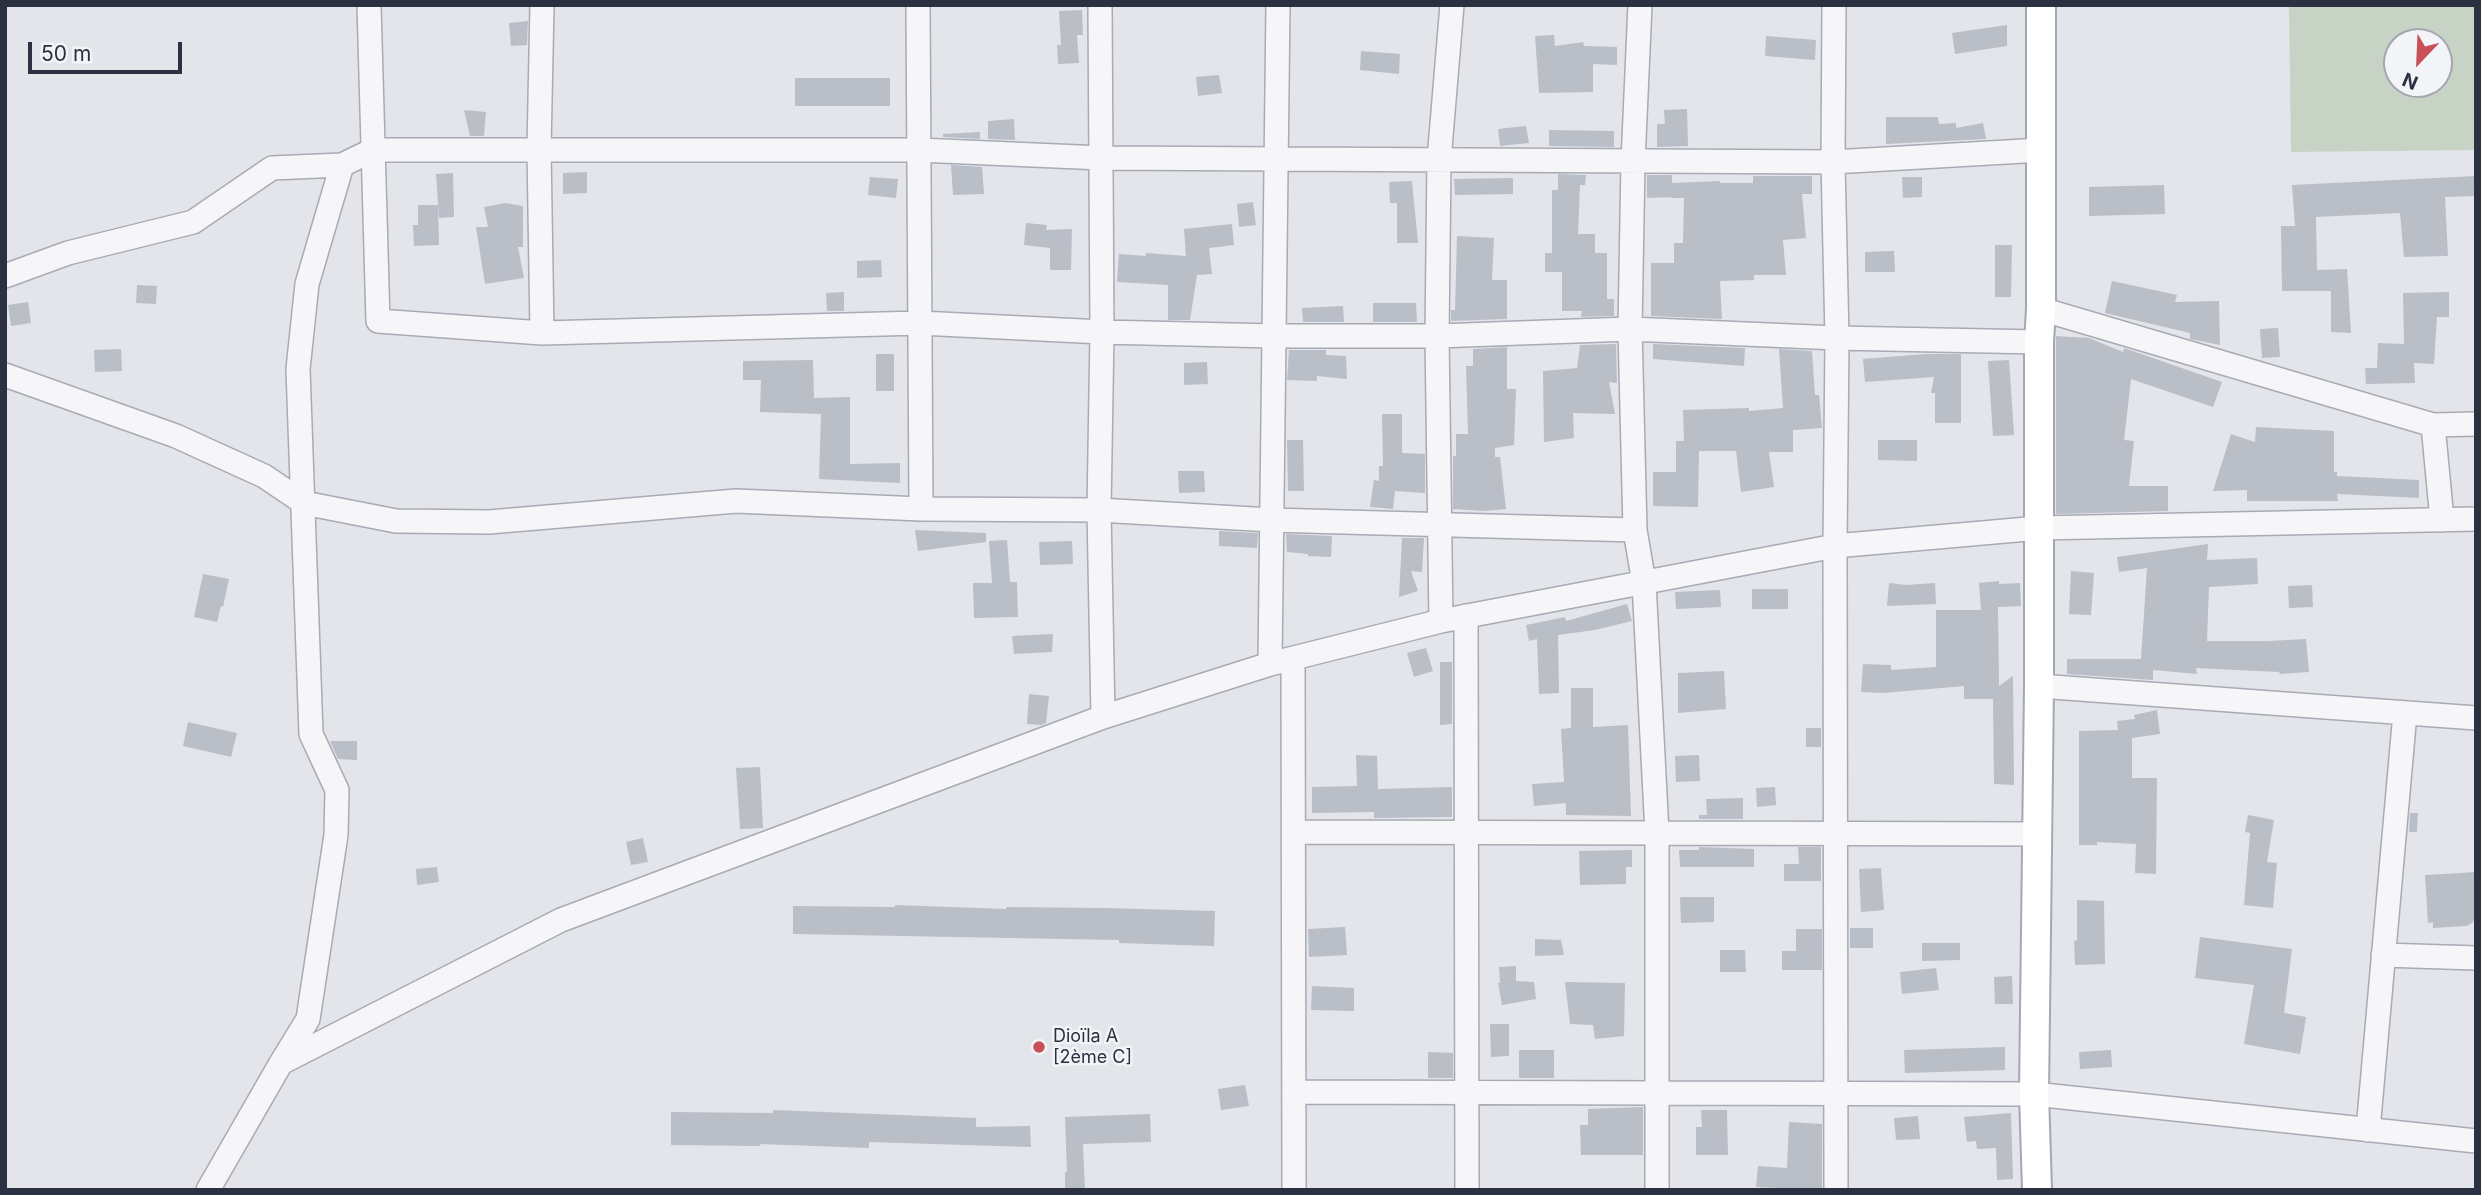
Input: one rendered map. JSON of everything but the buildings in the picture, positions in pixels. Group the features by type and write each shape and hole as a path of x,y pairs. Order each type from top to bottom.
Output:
{"main road":[{"path":"2037,1190 2034,1094 2039,687 2040,5"}],"street":[{"path":"369,5 378,321 542,333 920,323 1102,332 1275,336 1437,336 1630,329 1837,338 2039,342"},
{"path":"542,5 539,149 542,333"},
{"path":"918,5 921,509"},
{"path":"1100,5 1102,332 1099,510 1103,717"},
{"path":"1270,664 1278,5"},
{"path":"1441,621 1437,336 1439,160 1452,5"},
{"path":"1640,5 1633,162 1630,329 1635,530 1644,583 1657,833 1657,1190"},
{"path":"1833,5 1837,338 1836,1190"},
{"path":"7,274 68,253 193,222 272,168 342,165 373,150 919,150 1102,158 1833,162 2041,150"},
{"path":"208,1190 308,1018 336,835 337,790 310,734 298,369 307,284 342,165"},
{"path":"2041,309 2433,425 2476,424"},
{"path":"5,375 176,436 264,476 304,503 396,522 489,522 736,501 921,509 1099,510 1270,520 1635,530"},
{"path":"2433,425 2442,520"},
{"path":"281,1063 561,920 1103,717 1270,664 1441,621 1835,546 2039,528 2476,519"},
{"path":"1466,616 1467,1190"},
{"path":"1293,659 1294,1190"},
{"path":"2039,687 2476,718"},
{"path":"2368,1130 2405,713"},
{"path":"1294,832 2037,834"},
{"path":"2383,955 2476,958"},
{"path":"1294,1092 2034,1094 2476,1141"}],"green space":[{"path":"2289,5 2476,5 2476,150 2291,152"}],"place":[{"name":"Dioïla A [2ème C]","path":"1039,1047"}]}
